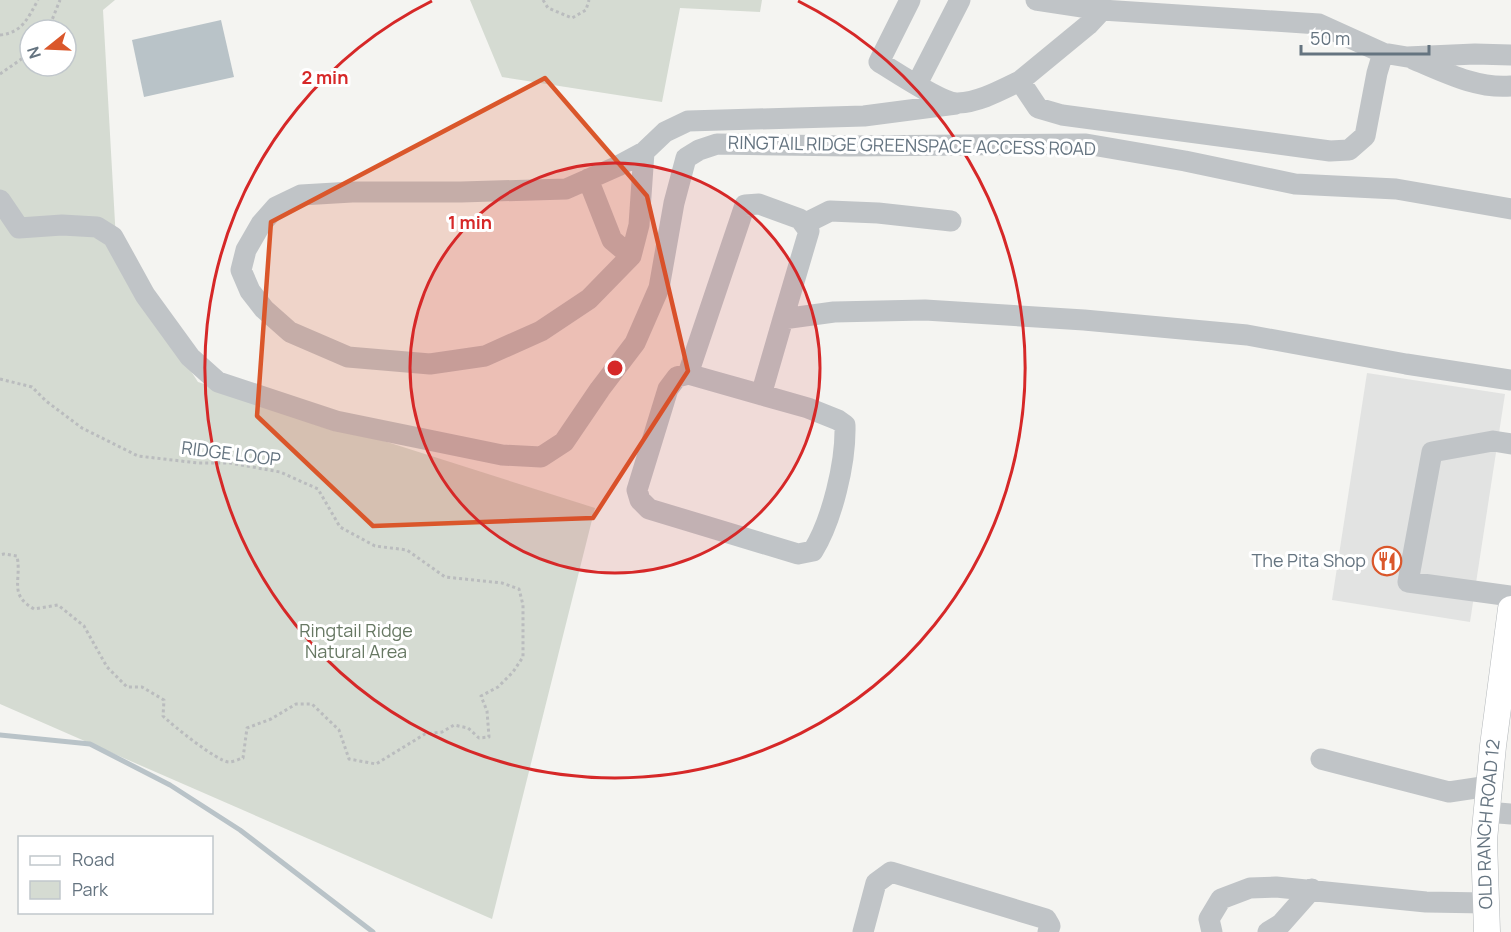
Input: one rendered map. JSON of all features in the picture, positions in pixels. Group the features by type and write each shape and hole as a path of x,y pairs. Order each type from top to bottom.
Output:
{"main road":[{"name":"OLD RANCH ROAD 12","path":"1487,932 1484,840 1499,813 1489,786 1503,726 1511,609"}],"street":[{"path":"910,0 879,62 956,104"},
{"path":"917,84 960,0"},
{"path":"1036,0 1102,10 1319,24 1383,53 1407,57 1475,54 1511,56"},
{"path":"644,152 639,225 631,256 589,299 541,331 485,356 430,364 348,357 290,332 264,309 250,291 241,270 246,250 261,224 276,207 301,195 352,192 566,189 644,152 665,132 688,121 864,116 956,104 987,96 1020,81 1088,25 1102,10"},
{"path":"1020,81 1038,108 1062,115 1330,151 1349,150 1365,136 1383,53"},
{"path":"1407,57 1464,80 1503,87 1511,86"},
{"name":"RINGTAIL RIDGE GREENSPACE ACCESS ROAD","path":"0,200 19,228 63,225 97,227 113,237 145,295 189,357 218,382 336,421 502,454 541,458 564,442 600,388 635,343 659,288 674,202 686,158 699,150 717,144 849,146 1086,144 1185,161 1295,184 1396,189 1511,209"},
{"path":"588,179 612,240 631,256"},
{"path":"688,374 745,205 759,204 800,219 809,231 761,395"},
{"path":"804,224 830,211 878,213 951,221"},
{"path":"783,319 834,312 925,310 1084,320 1247,335 1406,364 1511,380"},
{"path":"688,374 761,395 808,408 845,425 846,439 840,476 822,537 813,552 798,554 649,509 640,500 637,490 669,389 676,377 688,374"},
{"path":"1511,444 1493,441 1431,452 1408,582 1511,596"},
{"path":"1321,759 1449,792 1489,786"},
{"path":"863,932 876,883 891,872 1046,918 1050,926 1048,932"},
{"path":"1212,932 1209,919 1221,899 1250,888 1276,887 1426,902 1486,903"},
{"path":"1268,932 1281,924 1312,890"}],"path":[{"path":"0,35 11,34 23,25 38,0"},
{"path":"53,18 60,0"},
{"path":"543,0 548,8 572,18 586,10 589,0"},
{"path":"0,74 18,61"},
{"name":"RIDGE LOOP","path":"0,379 32,387 46,401 82,428 138,456 280,471 318,489 340,527 375,546 407,550 445,577 502,583 519,589 523,605 523,657 513,672 498,687 482,696 487,711 489,737 479,738 468,728 454,725 442,732 425,734 376,764 349,759 339,730 312,704 296,704 271,720 247,728 243,758 230,762 218,759 175,728 163,716 164,700 142,687 127,687 107,668 84,626 58,605 34,609 22,602 18,591 20,569 17,556 0,555"}],"highlighted area":[{"path":"545,78 647,196 688,371 593,518 373,526 257,416 271,222"}],"shaded area":[{"path":"221,20 234,77 144,97 132,40"},
{"path":"1367,373 1505,394 1470,622 1332,600"}],"green space":[{"name":"Ringtail Ridge Natural Area","path":"0,0 115,0 103,10 117,258 198,382 595,508 492,919 0,704"},
{"path":"470,0 762,0 760,12 680,8 662,102 502,77"}],"waterway":[{"path":"0,735 90,744 170,785 240,830 373,932"}],"place":[{"name":"The Pita Shop","path":"1387,561"}]}
